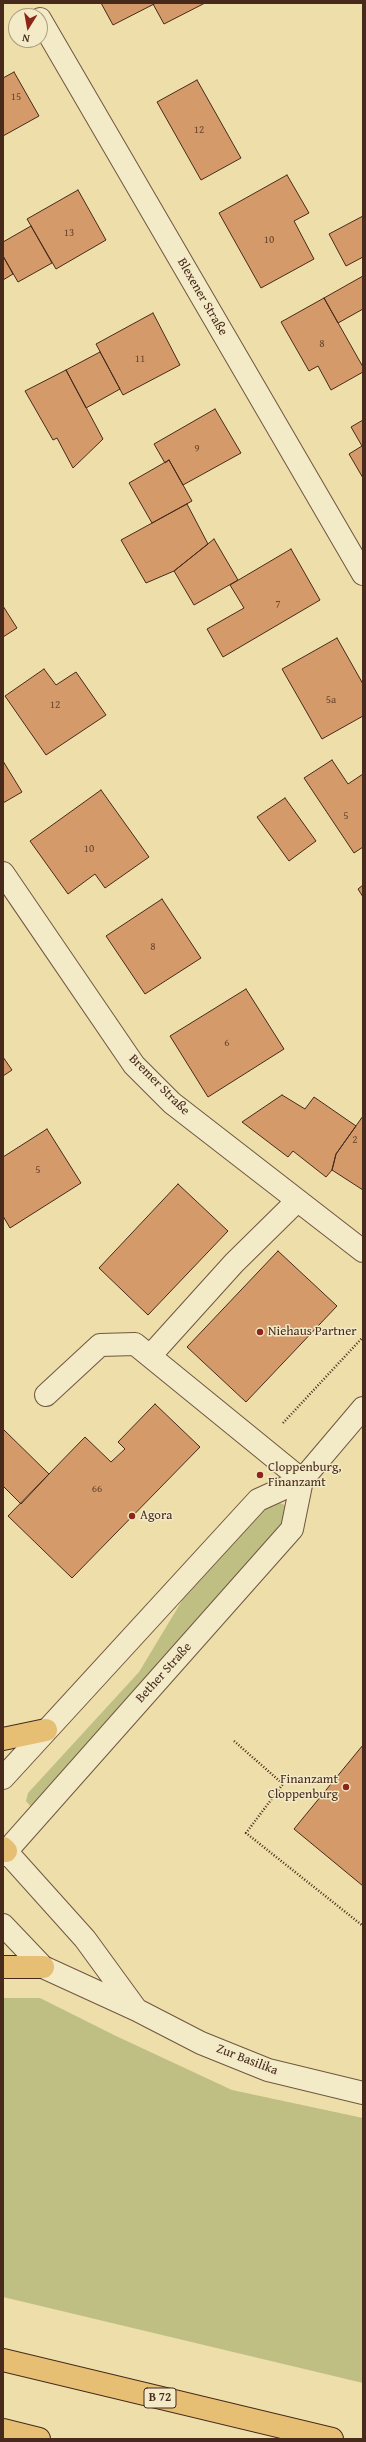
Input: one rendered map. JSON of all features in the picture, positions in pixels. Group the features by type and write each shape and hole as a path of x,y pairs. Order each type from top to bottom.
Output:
{"main road":[{"path":"3,1739 46,1730"},
{"path":"3,1967 43,1967"},
{"name":"B 72","path":"3,2360 332,2439"},
{"path":"3,2430 39,2439"}],"street":[{"name":"Blexener Straße","path":"48,33 363,574"},
{"name":"Bremer Straße","path":"3,873 134,1065 172,1103 296,1201 363,1251"},
{"path":"150,1356 234,1263 296,1201"},
{"path":"46,1395 100,1345 135,1344 302,1480"},
{"name":"Bether Straße","path":"3,1778 258,1500 302,1480 363,1408"},
{"name":"Bether Straße","path":"4,1851 292,1529 302,1480"},
{"name":"Zur Basilika","path":"4,1851 85,1939 137,2010"},
{"name":"Zur Basilika","path":"3,1925 43,1967 137,2010 201,2042 268,2070 363,2093"}],"path":[{"path":"261,1446 363,1337"},
{"path":"234,1741 283,1784 246,1833 363,1926"}],"green space":[{"path":"275,1502 283,1504 288,1508 285,1522 31,1807 26,1801 28,1793 139,1672 183,1599 267,1507"},
{"path":"3,1998 40,1998 116,2036 232,2090 363,2118 363,2383 3,2297"}],"building":[{"path":"101,3 156,3 113,25"},
{"path":"205,3 164,24 153,4"},
{"path":"14,72 39,116 3,136 3,78"},
{"path":"197,80 241,158 201,180 157,102"},
{"path":"287,175 309,213 294,221 314,259 261,288 219,213"},
{"path":"78,190 106,240 56,269 27,219"},
{"path":"363,216 363,257 346,266 329,234"},
{"path":"31,226 52,263 18,282 3,256 3,242"},
{"path":"3,256 13,274 3,280"},
{"path":"363,276 363,309 338,323 324,298"},
{"path":"324,298 363,367 363,372 331,390 318,366 309,371 281,322"},
{"path":"153,313 180,365 123,395 96,344"},
{"path":"100,352 120,389 86,408 66,370"},
{"path":"66,370 103,439 73,468 57,438 53,440 25,391"},
{"path":"215,409 241,453 183,485 169,460 165,463 154,444"},
{"path":"363,420 363,478 349,454 362,446 351,427"},
{"path":"169,460 192,501 152,523 129,483"},
{"path":"187,504 208,544 174,571 146,583 121,540"},
{"path":"214,539 238,580 194,605 174,571"},
{"path":"291,549 320,600 223,657 207,629 244,608 230,585"},
{"path":"3,606 17,628 3,637"},
{"path":"337,638 363,684 363,716 322,739 282,669"},
{"path":"44,669 56,685 76,672 106,715 46,755 5,696"},
{"path":"332,760 348,784 363,774 363,847 354,853 304,778"},
{"path":"3,761 22,792 3,803"},
{"path":"101,790 149,857 105,888 95,874 68,894 30,841"},
{"path":"285,798 316,841 289,861 257,817"},
{"path":"363,885 363,897 358,889"},
{"path":"162,899 201,958 145,994 106,936"},
{"path":"246,989 284,1049 208,1097 170,1036"},
{"path":"3,1057 12,1070 3,1076"},
{"path":"282,1095 305,1109 314,1097 356,1126 336,1154 332,1170 326,1177 293,1151 288,1157 242,1122"},
{"path":"363,1116 363,1190 332,1170 336,1154"},
{"path":"47,1129 81,1183 10,1228 3,1216 3,1157"},
{"path":"178,1184 228,1231 148,1315 99,1268"},
{"path":"278,1251 337,1306 246,1402 187,1347"},
{"path":"155,1404 200,1447 72,1578 8,1516 85,1437 111,1462 125,1449 118,1442"},
{"path":"3,1429 49,1474 21,1504 3,1486"},
{"name":"Finanzamt Cloppenburg","path":"363,1745 363,1886 294,1829"}],"place":[{"name":"Niehaus Partner","path":"260,1332"},
{"name":"Cloppenburg, Finanzamt","path":"260,1475"},
{"name":"Agora","path":"132,1516"},
{"name":"Finanzamt Cloppenburg","path":"346,1787"}]}
